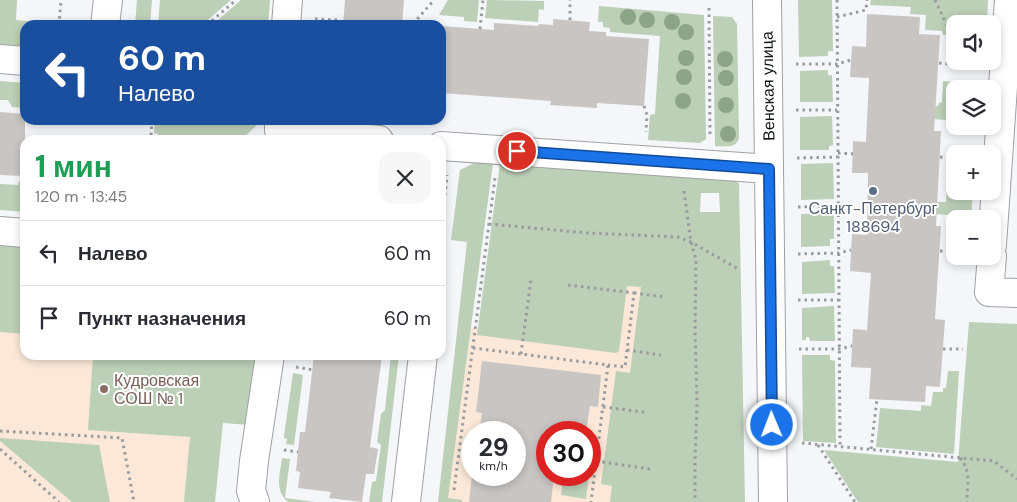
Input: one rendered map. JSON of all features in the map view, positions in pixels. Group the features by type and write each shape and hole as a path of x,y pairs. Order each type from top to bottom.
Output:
{"street":[{"path":"106,20 108,0"},
{"path":"286,20 288,0"},
{"name":"Венская улица","path":"767,0 773,502"},
{"path":"994,210 1009,0"},
{"path":"0,59 20,61"},
{"path":"276,130 328,135"},
{"path":"446,146 769,169"},
{"path":"0,231 20,233"},
{"path":"991,265 989,292 1017,293"},
{"path":"406,502 422,360"},
{"path":"255,502 251,492 245,461 280,361"}],"path":[{"path":"59,20 61,0"},
{"path":"213,20 236,0"},
{"path":"416,20 434,0"},
{"path":"480,29 483,0"},
{"path":"570,0 570,20"},
{"path":"837,0 840,446"},
{"path":"837,17 866,10 867,0"},
{"path":"935,0 946,23"},
{"path":"709,8 710,139"},
{"path":"795,64 837,64 851,60"},
{"path":"939,63 946,63"},
{"path":"644,106 647,115 646,134"},
{"path":"796,110 838,110"},
{"path":"454,490 499,150"},
{"path":"797,158 853,154"},
{"path":"940,157 946,157"},
{"path":"680,163 691,242 696,260 696,502"},
{"path":"797,207 838,206"},
{"path":"489,224 588,233 678,237 691,242 747,274"},
{"path":"798,254 851,250"},
{"path":"940,251 946,251"},
{"path":"521,354 531,279"},
{"path":"568,285 664,297"},
{"path":"473,348 625,368 634,293"},
{"path":"798,300 839,300"},
{"path":"798,349 839,349 852,346"},
{"path":"943,349 963,349"},
{"path":"627,350 661,355"},
{"path":"280,361 313,370"},
{"path":"601,422 608,365"},
{"path":"871,449 877,399"},
{"path":"603,407 644,412"},
{"path":"0,431 122,438 134,502"},
{"path":"796,443 994,461 1017,479"},
{"path":"818,445 856,502"},
{"path":"0,448 59,502"},
{"path":"279,449 298,452"},
{"path":"960,458 966,466 969,476 968,502"},
{"path":"601,462 650,469"},
{"path":"591,502 593,486"}],"shaded area":[{"path":"688,246 691,502 451,502 447,499 469,327 480,329"},
{"name":"Кудровская СОШ № 1","path":"0,322 20,324 20,360 210,360 199,502 0,502"}],"green space":[{"path":"0,0 17,0 16,20 20,20 20,47 0,47"},
{"path":"137,0 152,0 150,20 135,20"},
{"path":"160,0 231,0 208,20 158,20"},
{"path":"241,0 270,0 268,20 218,20"},
{"path":"448,0 479,0 477,22 464,21 464,17 439,15"},
{"path":"487,0 544,1 544,10 539,9 538,22 485,18"},
{"path":"798,0 832,0 833,51 828,51 828,56 799,57"},
{"path":"871,0 988,0 987,15 946,15 946,35 943,35 942,31 925,30 926,15 910,14 911,7 870,5"},
{"path":"599,6 704,15 706,139 700,143 648,140 650,115 655,114 660,36 610,32 610,28 603,27 603,22 598,22"},
{"path":"713,16 732,17 737,24 739,138 738,142 730,146 715,146"},
{"path":"828,70 828,75 832,75 833,102 800,102 800,71"},
{"path":"0,81 20,83 20,108 12,107 8,100 0,100"},
{"path":"943,81 946,81 946,120 933,119 933,106 938,106 942,102"},
{"path":"832,116 833,145 829,146 829,150 800,150 800,117"},
{"path":"155,125 257,125 246,135 158,135 154,133"},
{"path":"474,163 493,163 448,498 462,500 462,502 438,502 467,242 451,240 460,170"},
{"path":"500,163 733,180 739,183 745,502 610,502 612,486 601,484 616,371 630,373 641,287 627,286 619,351 616,353 477,335","holes":["701,193 719,193 720,212 700,212"]},
{"path":"833,163 834,199 801,200 801,164"},
{"path":"20,181 20,212 0,210 0,184 18,185"},
{"path":"946,200 972,200 972,210 946,210 946,215 934,214 934,202 946,202"},
{"path":"834,213 834,239 830,239 830,246 801,247 801,214"},
{"path":"0,245 20,247 20,334 0,332"},
{"path":"830,260 830,266 834,266 835,293 802,294 802,262"},
{"path":"834,306 835,341 810,341 809,337 806,337 806,340 802,340 802,308"},
{"path":"969,322 1017,324 1017,502 858,502 824,450 958,462"},
{"path":"802,355 830,355 830,360 835,361 836,443 803,441"},
{"path":"93,360 258,360 250,425 223,423 215,502 184,502 190,437 88,430"},
{"path":"390,360 398,360 382,502 369,502 372,482 376,481 381,445 377,442 381,414 385,410"},
{"path":"948,371 959,371 954,454 876,447 880,408 921,411 921,405 931,406 933,392 943,392 943,388 946,388"},
{"path":"293,373 303,375 294,445 286,444 287,439 284,438"},
{"path":"0,438 99,445 110,502 72,502 0,441"},
{"path":"282,458 290,459 285,498 315,502 288,502 284,497 279,487"},
{"path":"562,486 588,486 586,499 561,495"}],"building":[{"path":"345,0 404,0 402,20 343,20"},
{"path":"867,14 920,17 919,34 940,35 934,131 941,131 936,226 941,226 935,319 945,320 940,387 926,386 925,402 869,399 871,368 851,367 853,329 867,330 871,273 850,271 852,234 867,235 868,173 852,173 853,141 866,142 869,78 850,77 852,46 866,47"},
{"path":"553,19 590,22 589,31 606,32 606,36 649,39 644,106 597,103 597,108 550,105 551,101 446,93 446,26 494,30 494,23 538,26 539,24 553,25"},
{"path":"0,112 20,114 20,125 25,125 25,135 20,135 20,176 0,175"},
{"path":"313,360 381,360 370,447 378,449 374,474 366,474 362,502 329,498 331,492 298,488 300,472 296,471 300,432 305,432"},
{"path":"482,361 601,375 598,407 590,406 588,421 536,421 536,486 553,486 551,502 469,502 471,486 526,486 526,421 481,421 482,413 476,412"}],"place":[{"name":"Санкт-Петербург 188694","path":"873,191"},
{"name":"Кудровская СОШ № 1","path":"104,389"}],"route":[{"path":"517,151 769,169 772,425"}]}
